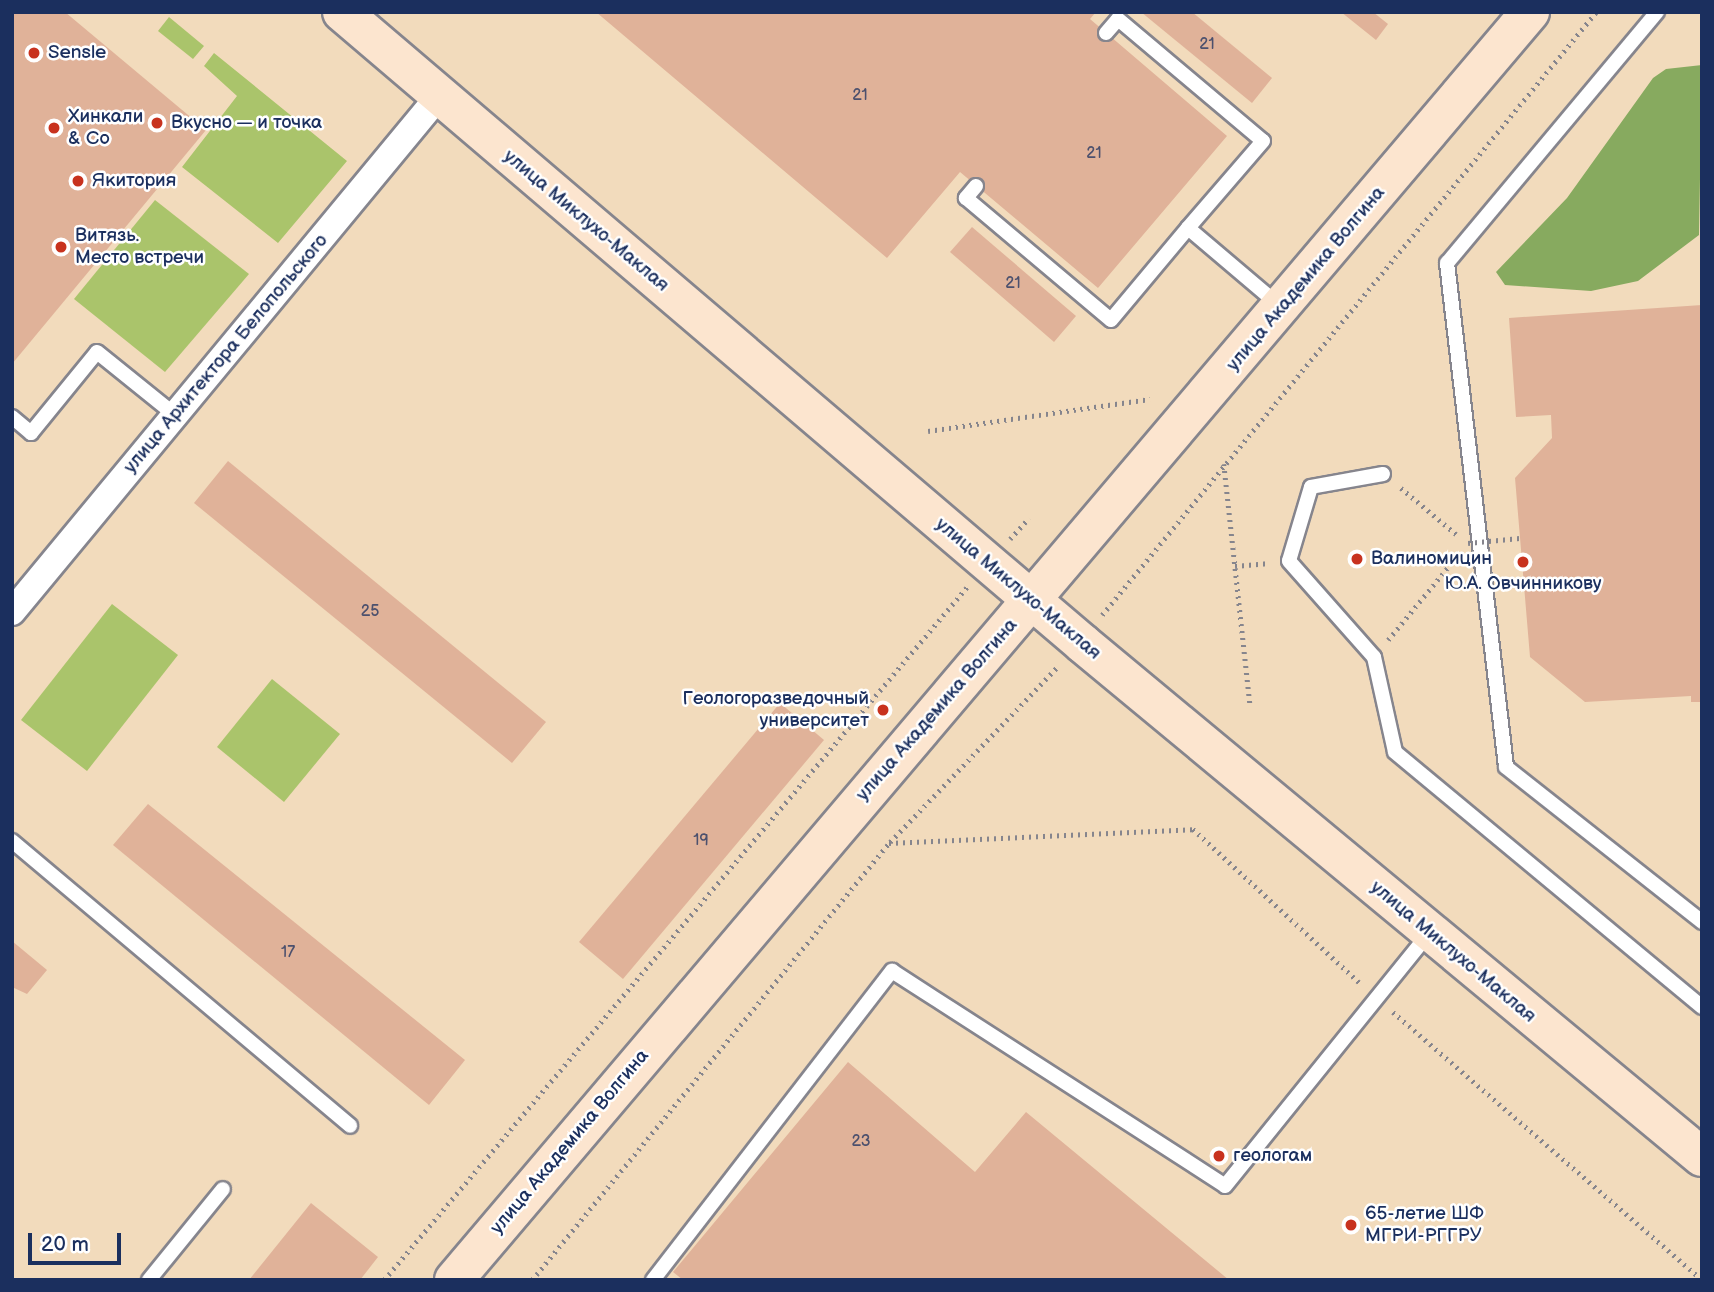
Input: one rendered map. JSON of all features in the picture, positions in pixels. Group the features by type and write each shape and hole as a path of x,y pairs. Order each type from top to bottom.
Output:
{"main road":[{"name":"улица Миклухо-Маклая","path":"342,12 1082,643 1702,1157"},
{"name":"улица Академика Волгина","path":"454,1280 1530,12"}],"street":[{"name":"улица Архитектора Белопольского","path":"12,612 439,96"}],"lane":[{"path":"1657,12 1447,263 1506,767 1702,922"},
{"path":"976,186 966,198 1111,320 1262,141 1118,19 1106,33"},
{"path":"1188,228 1282,307"},
{"path":"12,417 31,433 97,352 175,415"},
{"path":"1383,474 1311,487 1289,561 1374,657 1395,752 1702,1007"},
{"path":"12,841 350,1126"},
{"path":"653,1280 892,971 1225,1186 1429,932"},
{"path":"149,1280 223,1189"}],"path":[{"path":"532,1280 889,843 1082,643 1224,463 1596,12"},
{"path":"928,431 1150,399"},
{"path":"1224,463 1250,704"},
{"path":"1383,474 1468,543 1520,538"},
{"path":"1401,625 1468,543"},
{"path":"1235,566 1289,561"},
{"path":"384,1280 937,620"},
{"path":"889,843 1193,829 1376,997 1702,1280"}],"green space":[{"path":"169,17 204,46 193,59 158,31"},
{"path":"214,53 347,161 278,243 182,167 237,96 204,66"},
{"path":"1702,65 1699,235 1638,281 1591,291 1505,285 1496,272 1567,198 1653,78 1666,69"},
{"path":"155,200 249,274 165,372 74,299"},
{"path":"112,604 178,655 87,771 21,720"},
{"path":"272,679 340,734 284,802 217,747"}],"building":[{"name":"Витязь. Место встречи","path":"12,12 65,12 206,130 12,364"},
{"path":"596,12 1096,12 1090,19 1227,136 1098,288 960,172 887,258"},
{"path":"1141,12 1192,12 1272,78 1252,103"},
{"path":"1341,12 1373,12 1388,24 1376,40"},
{"path":"972,227 1076,316 1054,342 950,252"},
{"path":"1702,305 1702,702 1691,702 1691,696 1585,702 1530,657 1515,478 1552,438 1551,415 1516,417 1509,318"},
{"path":"228,461 546,722 512,763 194,503"},
{"path":"780,703 824,740 623,979 579,942"},
{"path":"148,804 465,1060 429,1105 113,845"},
{"path":"12,941 47,970 27,994 12,987"},
{"path":"848,1062 975,1172 1026,1112 1229,1280 683,1280 673,1272"},
{"path":"311,1203 378,1257 360,1280 249,1280"}],"place":[{"name":"Sensle","path":"34,53"},
{"name":"Вкусно — и точка","path":"157,123"},
{"name":"Хинкали & Co","path":"54,128"},
{"name":"Якитория","path":"78,181"},
{"name":"Витязь. Место встречи","path":"61,247"},
{"name":"Валиномицин","path":"1357,559"},
{"name":"Ю.А. Овчинникову","path":"1523,562"},
{"name":"Геологоразведочный университет","path":"883,710"},
{"name":"геологам","path":"1219,1156"},
{"name":"65-летие ШФ МГРИ-РГГРУ","path":"1351,1225"}]}
